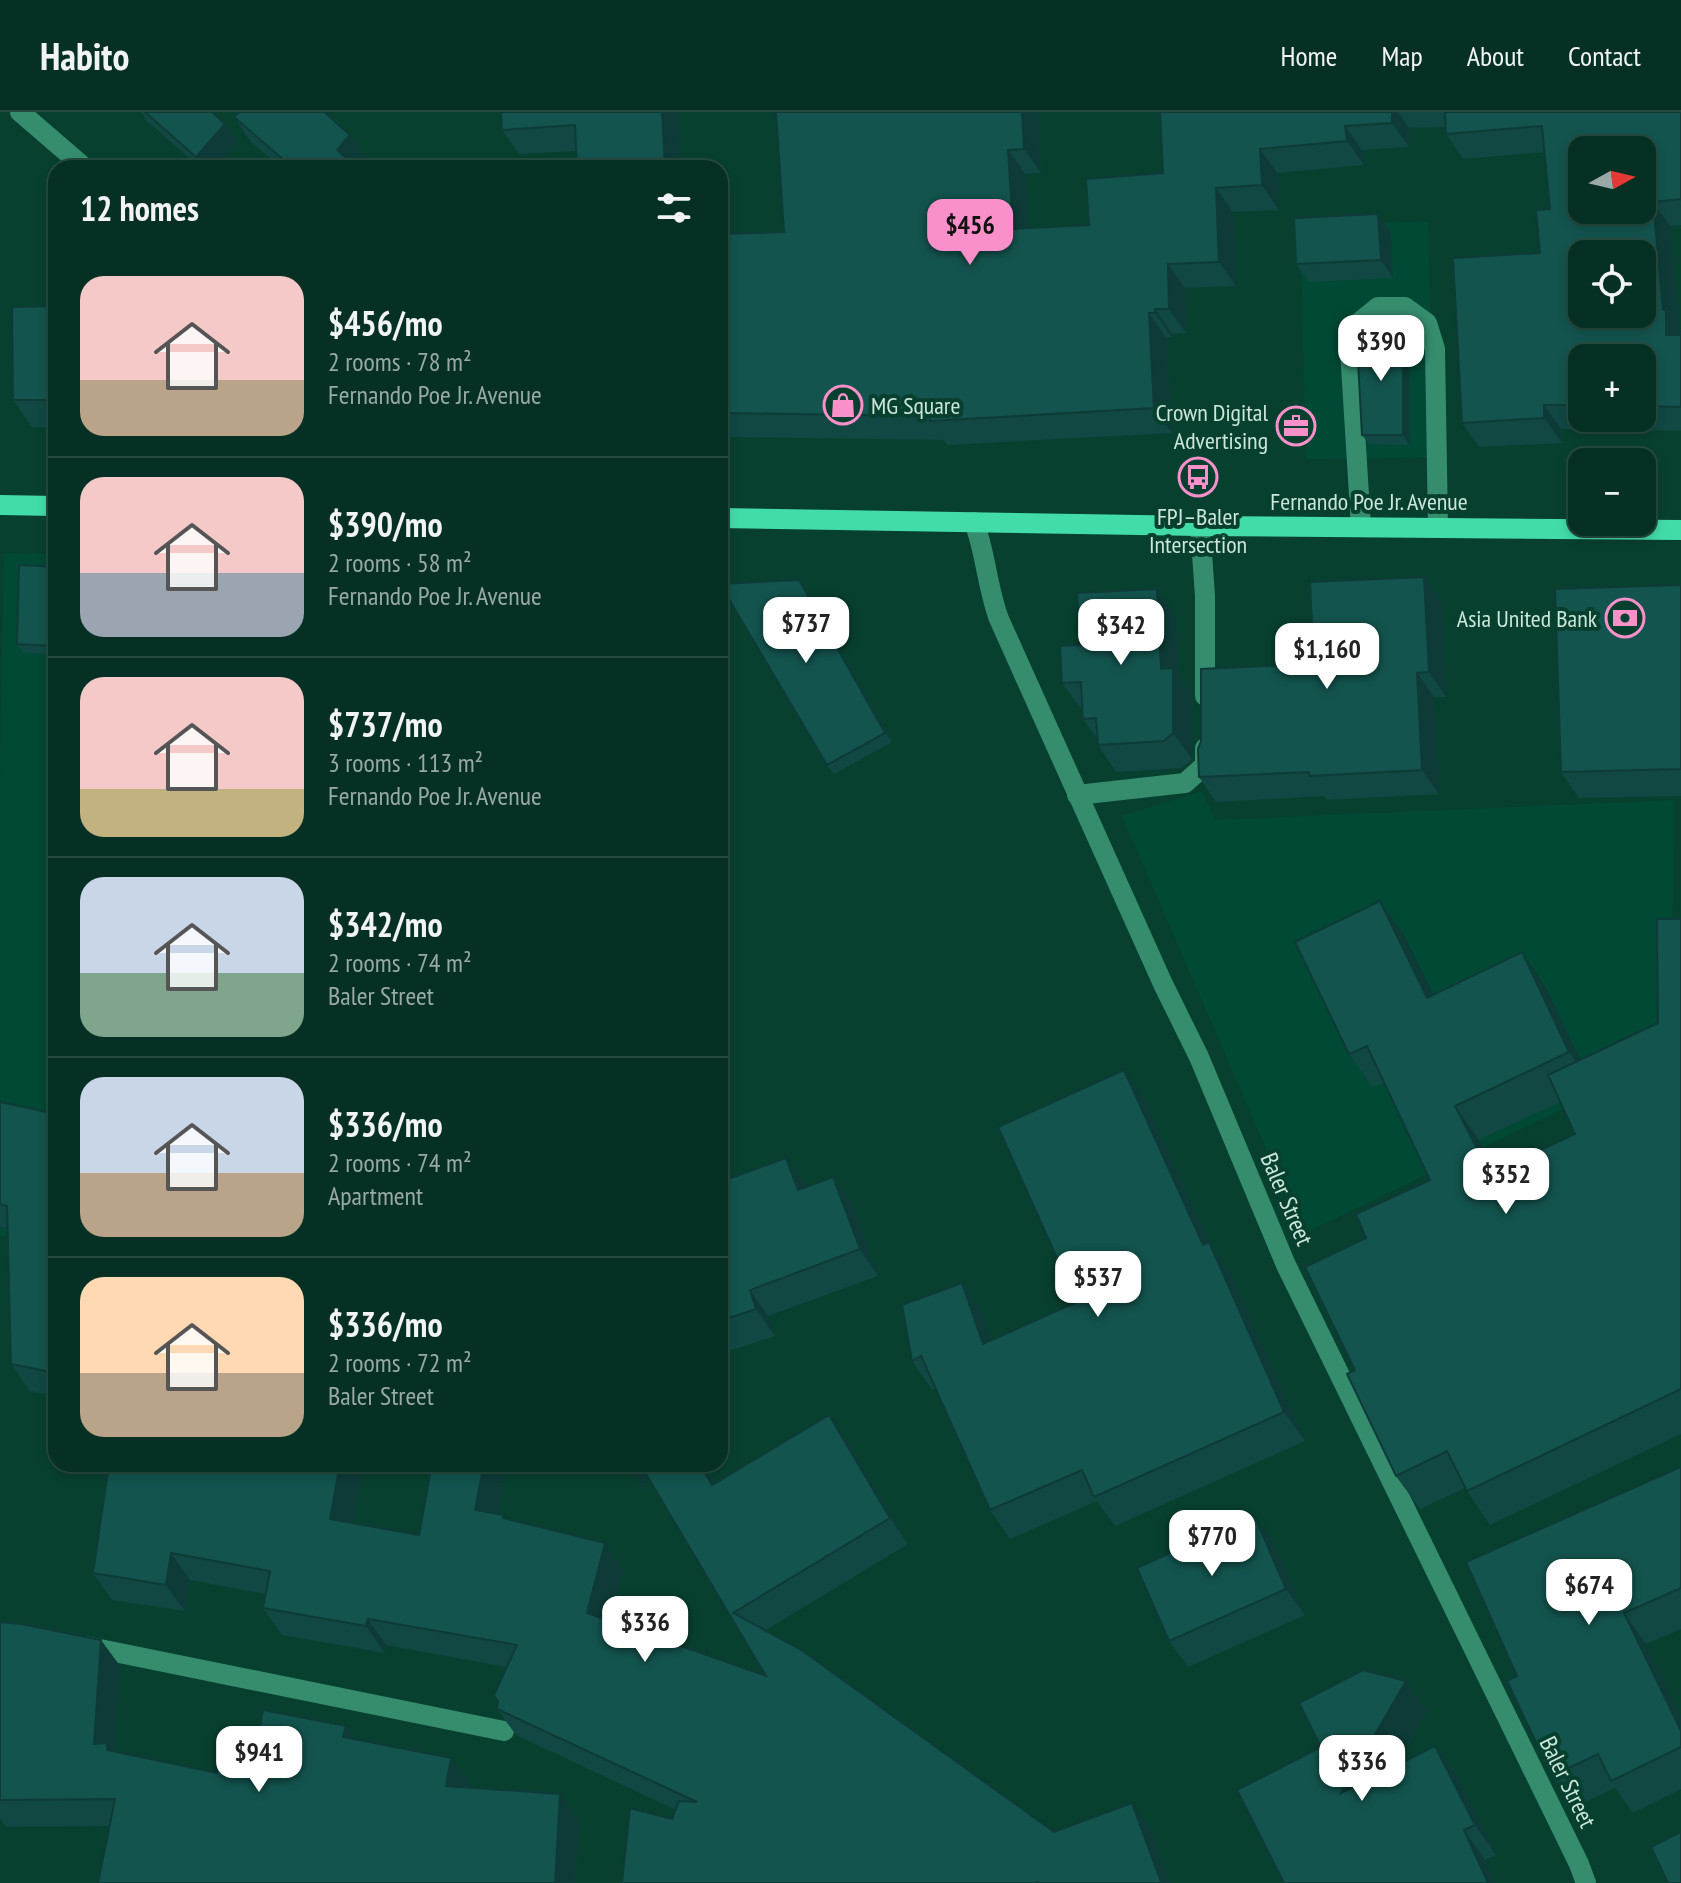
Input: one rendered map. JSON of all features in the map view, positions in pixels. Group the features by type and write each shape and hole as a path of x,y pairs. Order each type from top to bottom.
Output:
{"main road":[{"path":"0,505 48,506"},
{"name":"Fernando Poe Jr. Avenue","path":"728,518 1681,530"}],"street":[{"path":"20,112 76,160"},
{"path":"1361,527 1350,350 1357,324 1378,307 1405,307 1427,323 1435,349 1438,527"},
{"name":"Baler Street","path":"974,522 980,538 990,596 999,619 1163,984 1199,1057 1286,1265 1586,1883"},
{"path":"1077,795 1185,783 1205,765 1205,596 1200,526"},
{"path":"61,1641 504,1731"}],"shaded area":[{"path":"1428,222 1433,457 1306,459 1300,224"},
{"path":"4,553 48,554 48,1245 0,1236 0,779"},
{"path":"1202,791 1215,820 1674,800 1671,1057 1303,1234 1122,816"}],"building":[{"path":"145,112 212,112 225,124 196,157"},
{"path":"239,112 324,112 350,135 337,150 349,160 284,160 234,117"},
{"path":"501,112 662,112 665,160 577,160 575,125 502,130"},
{"path":"776,112 1022,112 1024,149 1008,150 1013,229 1089,225 1086,179 1163,173 1160,112 1392,112 1392,123 1345,126 1347,141 1260,149 1262,185 1216,188 1219,262 1168,264 1169,309 1155,309 1155,313 1149,313 1154,408 930,421 930,416 728,413 728,234 784,232"},
{"path":"1445,112 1681,112 1681,199 1656,202 1656,136 1568,136 1568,224 1655,224 1663,310 1666,310 1666,335 1681,335 1681,407 1656,406 1656,344 1568,344 1568,405 1544,405 1544,418 1462,423 1453,258 1540,253 1536,210 1550,209 1542,126 1446,134"},
{"path":"1378,214 1381,260 1296,264 1294,218"},
{"path":"48,306 48,400 13,400 12,307"},
{"path":"1403,332 1403,435 1362,435 1359,333"},
{"path":"19,565 48,567 48,646 17,644"},
{"path":"1424,577 1429,672 1417,673 1422,770 1310,776 1309,772 1199,777 1201,669 1314,664 1310,582"},
{"path":"799,580 885,733 827,765 728,598 728,584"},
{"path":"1681,585 1681,769 1561,772 1555,589"},
{"path":"1157,589 1161,669 1173,668 1173,733 1164,741 1098,745 1096,718 1083,719 1081,682 1062,683 1060,646 1080,645 1077,593"},
{"path":"1380,901 1427,998 1522,952 1569,1052 1455,1106 1490,1174 1575,1134 1548,1075 1658,1023 1657,919 1681,919 1681,1389 1467,1491 1447,1451 1396,1476 1347,1374 1355,1370 1305,1267 1366,1238 1356,1214 1430,1180 1367,1046 1349,1054 1295,942"},
{"path":"1124,1070 1203,1245 1209,1242 1284,1412 1094,1497 1082,1470 990,1510 921,1356 912,1361 902,1305 962,1283 983,1344 1077,1302 998,1127"},
{"path":"0,1102 48,1112 48,1371 11,1364 7,1206 0,1204"},
{"path":"786,1158 798,1190 833,1177 860,1249 750,1290 756,1309 728,1318 728,1179"},
{"path":"829,1415 890,1518 733,1613 800,1649 1054,1832 1132,1803 1161,1882 1164,1883 622,1883 630,1808 672,1819 679,1801 697,1802 497,1709 498,1701 494,1695 517,1645 368,1619 366,1626 263,1608 270,1571 171,1553 166,1585 93,1573 108,1472 339,1472 330,1519 419,1535 431,1472 482,1472 475,1510 605,1543 587,1613 766,1676 645,1472 705,1472 712,1485"},
{"path":"1681,1467 1681,1588 1624,1613 1681,1731 1681,1747 1611,1781 1598,1754 1552,1776 1507,1681 1517,1676 1466,1562"},
{"path":"1254,1515 1286,1589 1169,1641 1137,1568"},
{"path":"0,1622 101,1640 94,1744 107,1743 107,1750 217,1773 220,1755 253,1761 263,1710 346,1726 343,1737 451,1758 446,1786 560,1794 555,1883 98,1883 115,1799 0,1800"},
{"path":"1363,1670 1406,1681 1341,1793 1435,1746 1475,1825 1464,1830 1488,1883 1284,1883 1237,1790 1321,1747 1299,1703"},
{"path":"1681,1832 1681,1883 1668,1883 1651,1847"}],"place":[{"name":"MG Square","path":"843,405"},
{"name":"Crown Digital Advertising","path":"1296,426"},
{"name":"FPJ–Baler Intersection","path":"1198,477"},
{"name":"Asia United Bank","path":"1625,618"}]}
